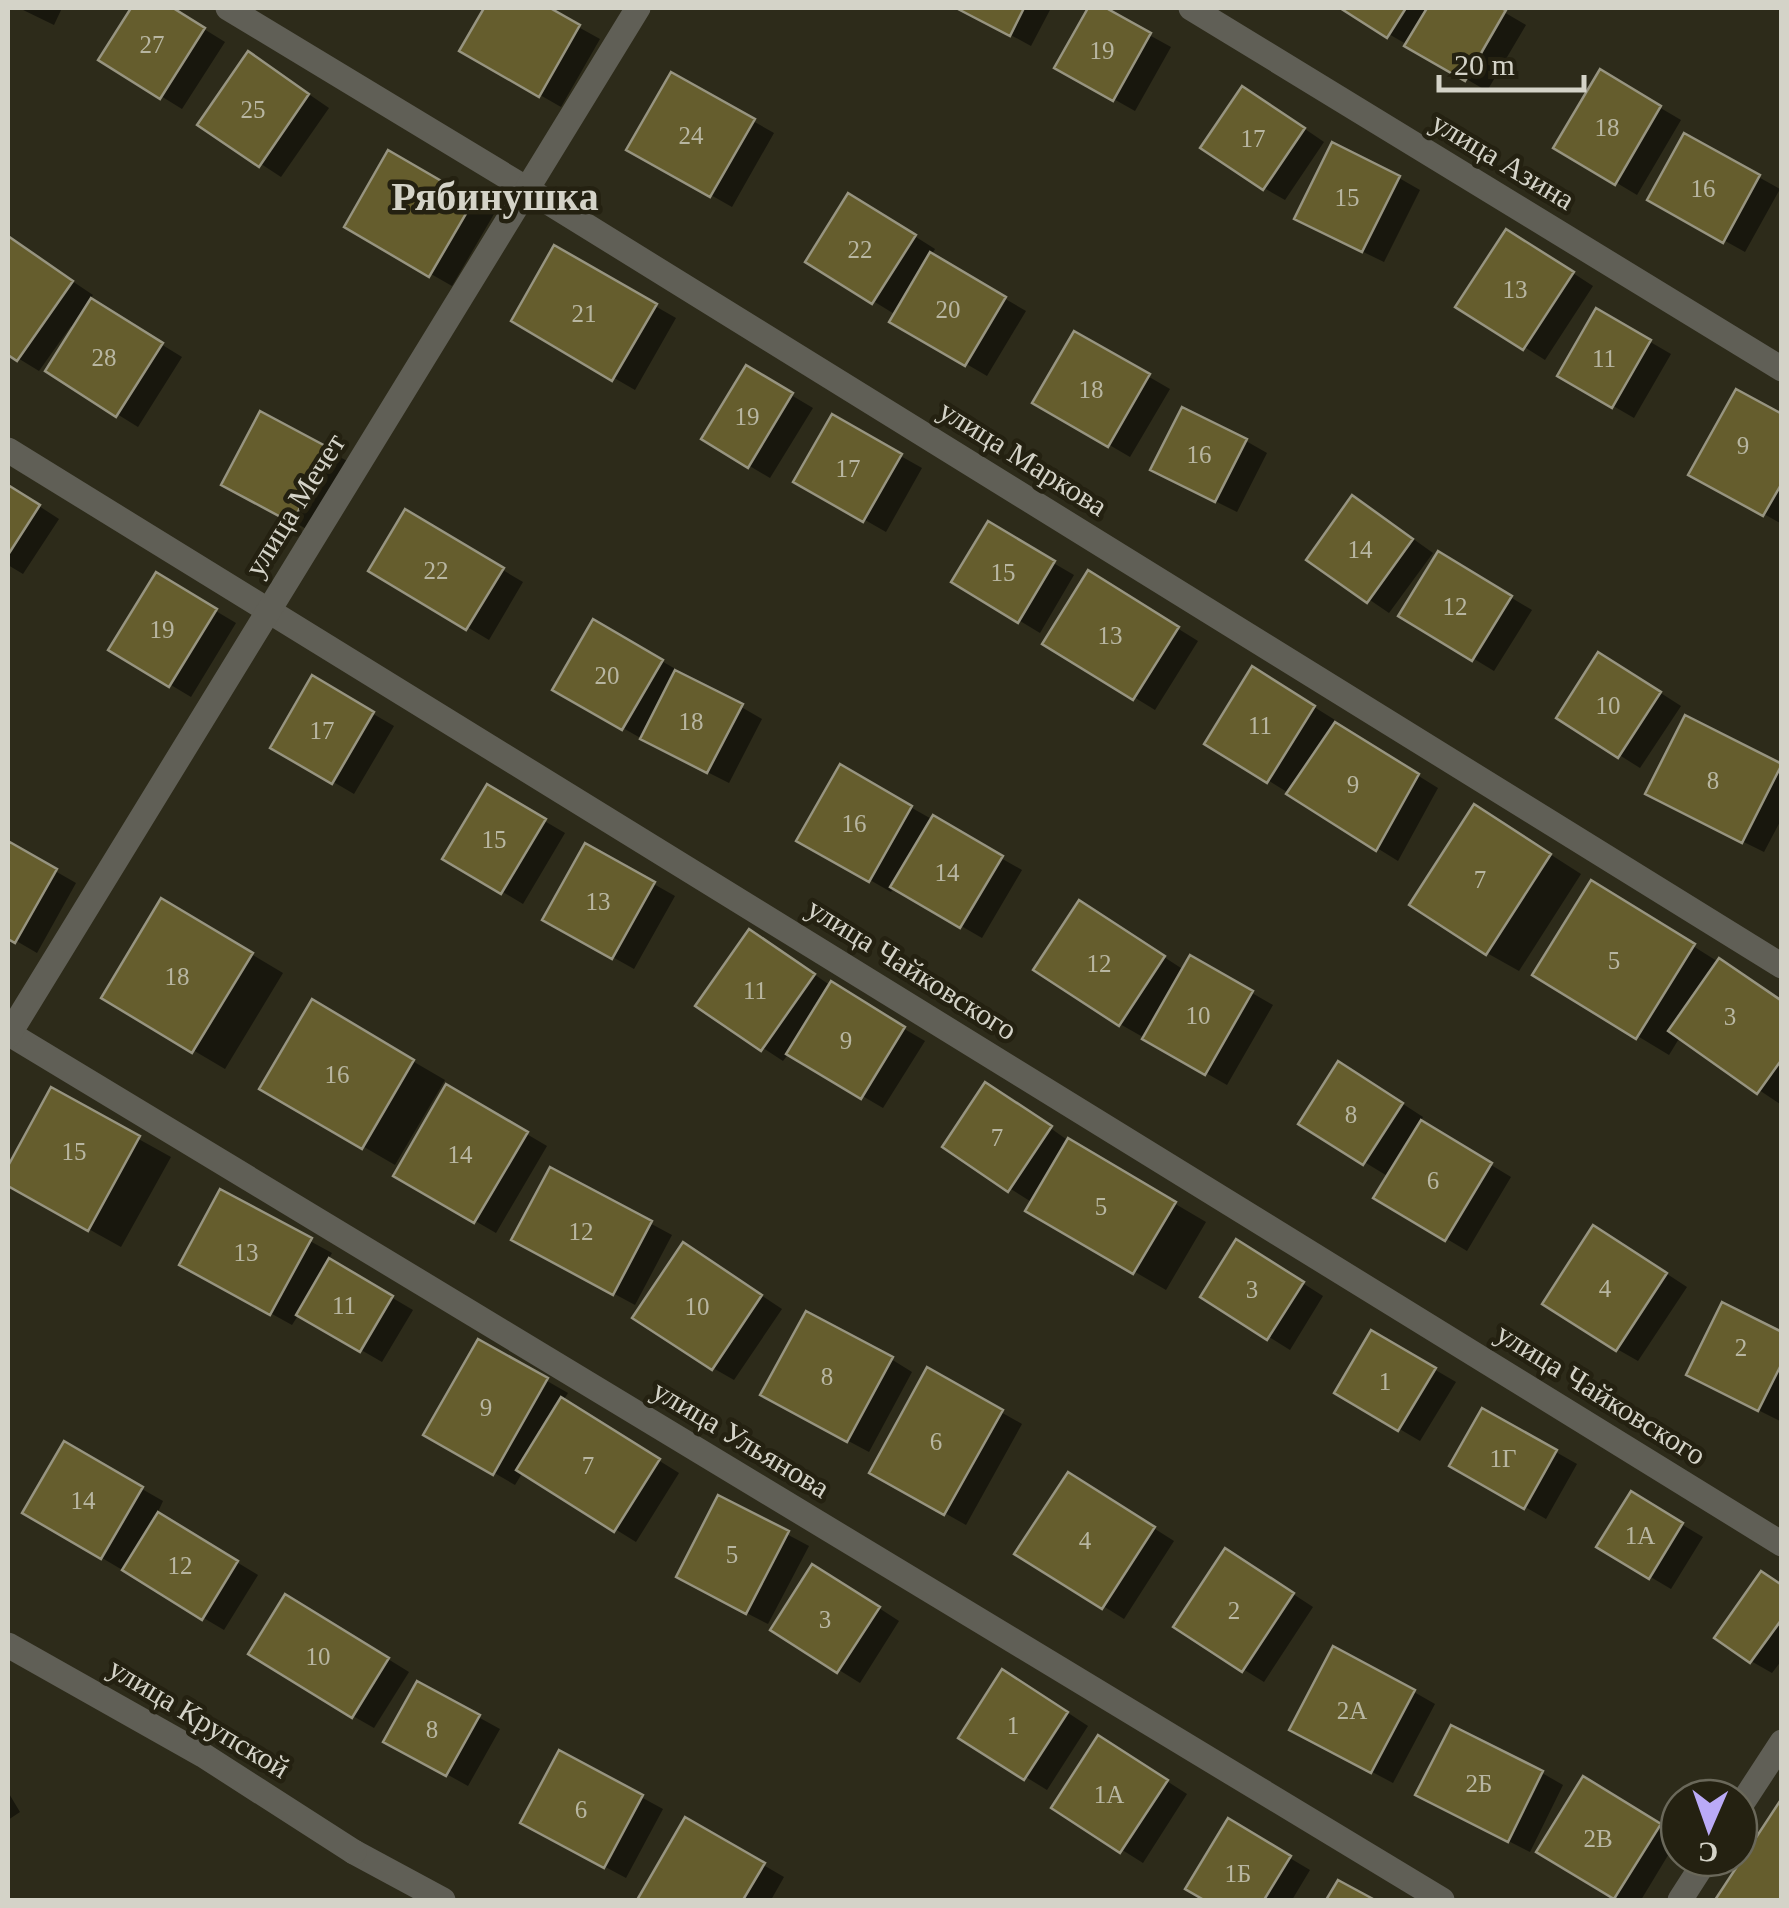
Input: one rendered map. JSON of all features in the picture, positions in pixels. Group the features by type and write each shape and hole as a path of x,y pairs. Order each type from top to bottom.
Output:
{"street":[{"name":"улица Маркова","path":"228,8 528,189 1782,966"},
{"name":"улица Мечет","path":"8,1034 638,8"},
{"name":"улица Азина","path":"1191,8 1782,369"},
{"name":"улица Чайковского","path":"8,450 1782,1544"},
{"name":"улица Ульянова","path":"8,1034 1442,1900"},
{"name":"улица Крупской","path":"8,1645 203,1755 354,1852 443,1900"},
{"path":"1759,1778 1782,1742"},
{"path":"1680,1900 1694,1878"}],"building":[{"path":"131,8 173,8 205,28 160,99 98,60"},
{"path":"484,8 550,8 580,25 539,97 459,51"},
{"path":"956,8 1024,8 1010,36"},
{"path":"1088,8 1106,8 1151,33 1113,101 1054,68"},
{"path":"1340,8 1406,8 1387,38"},
{"path":"1427,8 1506,10 1465,81 1404,46"},
{"path":"248,51 309,94 259,167 197,125"},
{"path":"1600,69 1661,106 1615,185 1553,148"},
{"path":"671,72 755,119 710,197 626,150"},
{"path":"1242,86 1305,128 1263,190 1200,148"},
{"path":"1684,133 1760,175 1723,243 1647,200"},
{"path":"1332,142 1400,176 1362,252 1294,219"},
{"path":"388,150 474,200 429,277 344,227"},
{"path":"848,193 916,235 872,304 805,262"},
{"path":"1506,229 1574,272 1523,350 1455,307"},
{"path":"8,236 73,281 17,361 8,355"},
{"path":"554,245 657,304 612,381 511,321"},
{"path":"930,252 1006,297 965,366 889,322"},
{"path":"91,298 163,343 116,417 45,371"},
{"path":"1596,308 1651,340 1612,408 1557,376"},
{"path":"1074,331 1150,374 1108,447 1032,403"},
{"path":"746,365 793,393 748,468 701,439"},
{"path":"1736,389 1782,414 1782,483 1763,516 1688,475"},
{"path":"1182,407 1247,439 1215,502 1150,470"},
{"path":"260,411 331,449 292,523 221,485"},
{"path":"832,414 902,454 863,522 793,482"},
{"path":"8,485 40,505 8,555"},
{"path":"1352,495 1413,539 1367,603 1306,560"},
{"path":"405,509 504,568 466,630 368,571"},
{"path":"988,521 1055,561 1018,623 951,582"},
{"path":"1438,551 1512,596 1472,661 1398,616"},
{"path":"1088,570 1179,627 1133,700 1042,644"},
{"path":"156,572 217,609 169,687 108,650"},
{"path":"593,619 663,660 622,730 552,690"},
{"path":"1598,652 1661,692 1618,758 1556,718"},
{"path":"1252,666 1315,706 1267,783 1204,744"},
{"path":"675,670 743,704 707,773 640,739"},
{"path":"312,675 374,712 332,784 270,748"},
{"path":"1685,715 1782,764 1742,843 1645,794"},
{"path":"1335,722 1419,774 1376,851 1286,794"},
{"path":"840,764 912,806 869,882 796,841"},
{"path":"487,784 546,819 501,894 442,859"},
{"path":"1474,804 1551,854 1486,955 1409,905"},
{"path":"933,815 1003,856 960,928 890,887"},
{"path":"8,841 57,869 15,943 8,939"},
{"path":"585,843 655,882 612,959 542,920"},
{"path":"1591,880 1695,944 1636,1039 1532,975"},
{"path":"161,898 253,953 192,1053 101,998"},
{"path":"1079,900 1165,956 1119,1026 1033,970"},
{"path":"749,929 815,974 761,1051 695,1006"},
{"path":"1190,955 1253,991 1205,1075 1142,1039"},
{"path":"1719,958 1782,1001 1782,1059 1757,1094 1668,1031"},
{"path":"831,981 905,1027 861,1099 786,1054"},
{"path":"312,999 414,1060 362,1149 259,1089"},
{"path":"1338,1061 1403,1103 1363,1165 1298,1124"},
{"path":"985,1082 1052,1126 1008,1192 942,1147"},
{"path":"446,1084 528,1132 474,1223 393,1176"},
{"path":"51,1087 140,1136 88,1231 8,1186 8,1166"},
{"path":"1421,1120 1492,1163 1445,1241 1373,1198"},
{"path":"1068,1138 1176,1202 1133,1274 1025,1211"},
{"path":"550,1167 652,1221 613,1295 511,1240"},
{"path":"220,1189 312,1238 270,1315 179,1265"},
{"path":"1593,1225 1667,1273 1616,1351 1542,1304"},
{"path":"1236,1239 1304,1282 1267,1340 1200,1297"},
{"path":"683,1242 762,1295 712,1370 632,1318"},
{"path":"329,1258 393,1296 360,1352 296,1315"},
{"path":"1722,1302 1782,1332 1782,1363 1758,1411 1686,1375"},
{"path":"806,1311 893,1357 847,1442 760,1395"},
{"path":"1371,1330 1436,1368 1398,1431 1334,1393"},
{"path":"478,1339 548,1378 493,1475 423,1435"},
{"path":"927,1367 1003,1410 944,1515 869,1473"},
{"path":"561,1397 660,1459 614,1532 516,1470"},
{"path":"1482,1408 1557,1450 1524,1509 1449,1466"},
{"path":"64,1441 143,1487 101,1559 22,1513"},
{"path":"1068,1472 1155,1527 1102,1609 1014,1554"},
{"path":"1631,1491 1683,1523 1649,1579 1596,1547"},
{"path":"718,1495 789,1531 746,1614 676,1577"},
{"path":"158,1512 238,1561 202,1620 122,1570"},
{"path":"1225,1548 1294,1593 1242,1672 1173,1627"},
{"path":"812,1564 880,1607 837,1673 770,1630"},
{"path":"1761,1571 1782,1585 1782,1619 1750,1663 1714,1638"},
{"path":"285,1594 389,1658 352,1718 248,1654"},
{"path":"1333,1646 1415,1690 1371,1773 1289,1730"},
{"path":"1002,1669 1068,1712 1024,1780 958,1738"},
{"path":"417,1681 480,1715 446,1776 383,1742"},
{"path":"1451,1725 1543,1771 1508,1842 1415,1795"},
{"path":"1098,1735 1168,1780 1120,1853 1051,1808"},
{"path":"559,1750 643,1795 604,1868 520,1823"},
{"path":"1583,1776 1659,1823 1614,1899 1536,1852"},
{"path":"1782,1798 1782,1900 1715,1900 1729,1878 1759,1878 1759,1833"},
{"path":"685,1817 765,1863 743,1900 637,1900"},
{"path":"1228,1818 1291,1856 1264,1900 1204,1900 1185,1889"},
{"path":"1338,1880 1375,1900 1326,1900"}],"district":[{"name":"Рябинушка","path":"495,196"}]}
